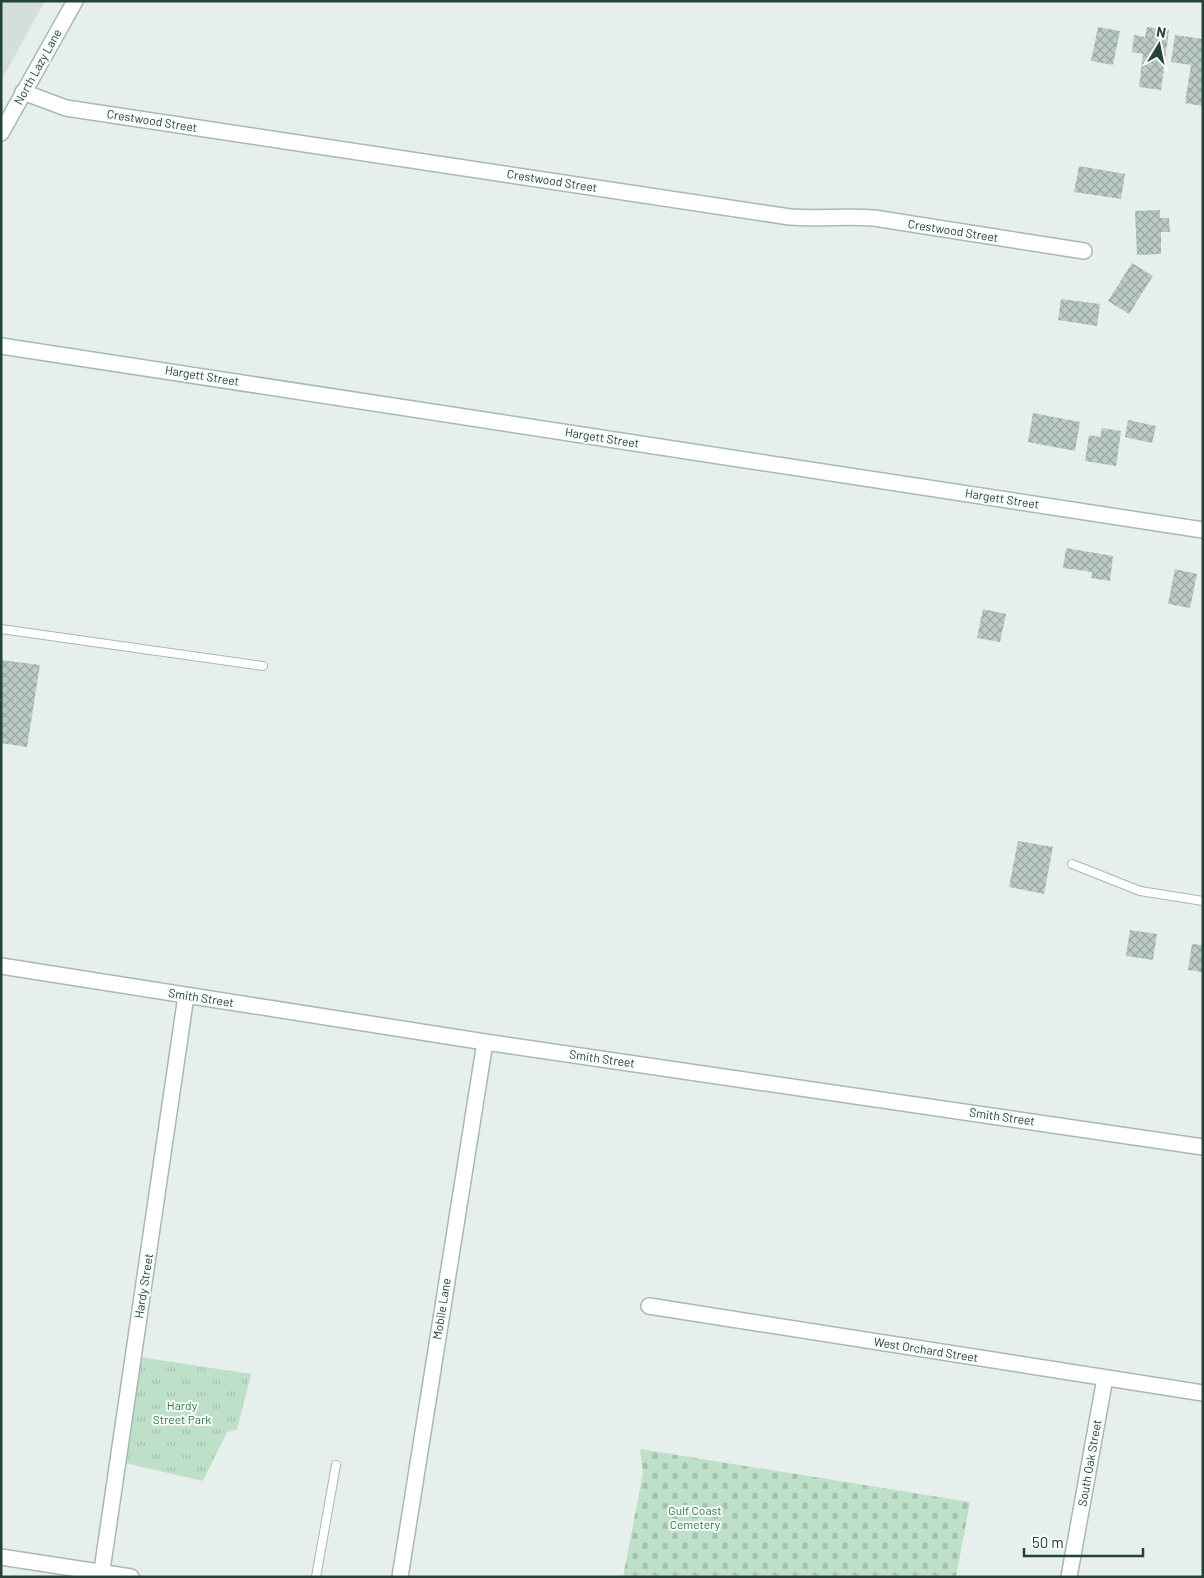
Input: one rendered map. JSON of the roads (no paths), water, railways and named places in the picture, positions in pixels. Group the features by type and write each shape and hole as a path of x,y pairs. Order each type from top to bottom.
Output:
{"street":[{"name":"North Lazy Lane","path":"1,132 75,1"},
{"name":"Crestwood Street","path":"23,92 66,108 790,217 823,219 850,216 874,218 1084,251"},
{"name":"Hargett Street","path":"1,346 1203,530"},
{"name":"Smith Street","path":"1,966 485,1042 1203,1148"},
{"name":"Hardy Street","path":"101,1574 186,996"},
{"name":"Mobile Lane","path":"400,1577 485,1042"},
{"name":"West Orchard Street","path":"649,1306 1203,1392"},
{"name":"South Oak Street","path":"1069,1577 1105,1378"},
{"path":"1,1557 101,1574 131,1577"}],"lane":[{"path":"1,629 263,666"},
{"path":"1072,864 1140,891 1203,901"},
{"path":"316,1577 336,1465"}],"park label":[{"name":"Hardy Street Park","path":"182,1413"},
{"name":"Gulf Coast Cemetery","path":"695,1518"}]}
